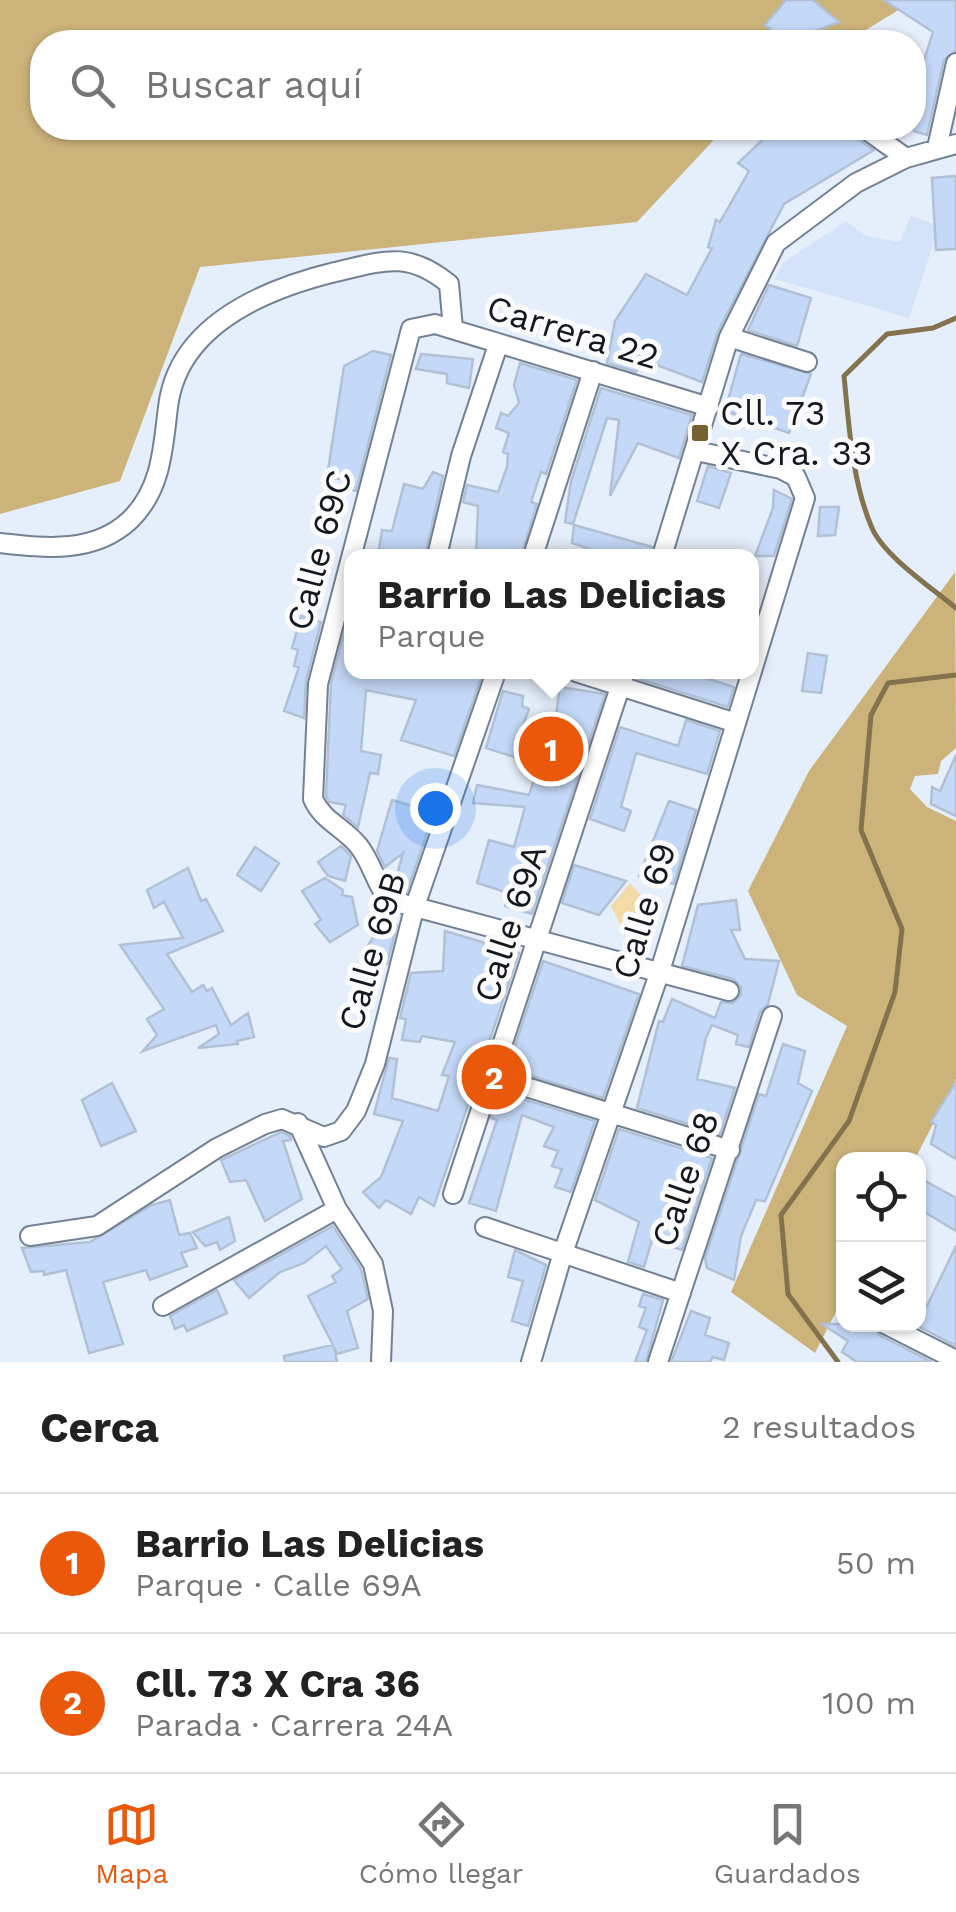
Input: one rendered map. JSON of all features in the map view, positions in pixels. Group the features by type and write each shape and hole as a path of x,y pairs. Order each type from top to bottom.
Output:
{"street":[{"path":"937,148 956,63"},
{"path":"881,140 906,158"},
{"path":"664,549 729,337 776,243 856,183 906,158 956,144"},
{"path":"0,543 53,549 93,543 130,520 154,484 165,450 168,402 182,364 216,322 284,285 396,258 429,268 449,284 453,329"},
{"name":"Carrera 22","path":"418,326 453,329 498,346 709,407"},
{"name":"Calle 69C","path":"359,549 411,329 418,326"},
{"path":"729,337 807,362"},
{"path":"439,549 461,456 498,346"},
{"path":"536,549 593,371"},
{"name":"Calle 69","path":"696,451 781,469 796,477 805,498 759,649"},
{"name":"Calle 69C","path":"344,610 318,684 314,799 320,814 366,856 379,888 389,900 414,910"},
{"name":"Calle 69B","path":"298,1123 324,1137 341,1131 356,1112 375,1064 414,910 494,679"},
{"name":"Calle 69A","path":"453,1194 623,679"},
{"path":"625,679 736,724"},
{"name":"Calle 69","path":"531,1362 562,1256 660,971 750,679"},
{"path":"414,910 539,938 729,991"},
{"name":"Calle 68","path":"658,1362 772,1016"},
{"path":"494,1077 730,1150"},
{"path":"30,1236 97,1226 218,1148 265,1124 282,1119 298,1123 337,1210 372,1264 383,1311 382,1362"},
{"path":"163,1306 337,1210"},
{"path":"485,1227 681,1293"},
{"path":"901,1332 956,1360"}],"shaded area":[{"path":"0,0 915,0 866,30 30,30 30,140 714,140 637,222 200,267 120,481 0,514"},
{"path":"911,216 939,226 909,318 775,279 784,262 846,221 866,236 900,242"},
{"path":"955,572 956,748 941,761 938,774 915,776 910,789 927,807 956,821 956,1079 919,1152 836,1152 836,1312 815,1353 731,1292 847,1026 797,995 748,891 809,771"},
{"path":"630,883 653,909 638,929 620,924 611,906"}],"building":[{"path":"786,0 813,0 839,22 818,30 771,30 765,25"},
{"path":"884,0 956,0 956,51 944,60 927,135 926,54 933,32"},
{"path":"762,140 859,140 874,150 784,204 718,331 702,382 641,359 636,372 607,363 615,321 646,274 687,295 712,248 708,247 716,220 720,222 749,171 738,163"},
{"path":"956,176 956,249 936,250 932,178"},
{"path":"769,285 811,298 797,346 748,330"},
{"path":"373,351 391,355 356,491 349,489 347,480 327,477 344,366"},
{"path":"421,354 473,359 469,388 447,383 447,374 416,369"},
{"path":"741,354 811,374 789,433 725,411"},
{"path":"520,363 577,380 546,474 541,472 531,502 537,504 523,549 476,549 478,506 463,502 467,485 498,492 507,467 508,454 503,452 509,433 496,428 501,413 508,416 519,403 514,385"},
{"path":"601,388 692,415 679,458 638,443 610,496 619,420 607,418 573,524 565,522 571,481"},
{"path":"708,466 731,473 719,508 697,501"},
{"path":"433,472 443,476 427,549 379,549 382,530 392,531 404,484 423,489"},
{"path":"774,490 792,499 774,556 759,556 758,549 773,508"},
{"path":"820,507 839,507 835,535 818,536"},
{"path":"574,525 652,547 590,549 572,543"},
{"path":"301,616 321,622 306,681 304,718 284,711 299,667 294,666 298,650 292,648"},
{"path":"344,633 344,679 481,679 454,756 401,740 416,700 366,690 361,751 381,755 378,774 370,773 358,827 343,815 346,805 329,802 326,796 331,683"},
{"path":"808,653 827,656 821,693 802,691"},
{"path":"639,679 709,679 734,687 728,707"},
{"path":"560,687 605,694 532,914 505,906 509,893 477,883 489,840 514,847 525,807 473,803 477,785 529,795 539,765 486,748 503,691 523,696 522,706 529,709 523,725 554,729"},
{"path":"686,720 720,731 707,774 636,753 621,807 631,811 624,831 590,819 620,727 678,746"},
{"path":"956,755 956,816 931,804 932,787 940,791"},
{"path":"392,800 434,812 407,892 394,886 403,853 385,867 377,851"},
{"path":"669,801 696,810 674,884 639,876"},
{"path":"341,846 351,856 345,881 328,876 318,862"},
{"path":"255,847 279,863 261,891 237,875"},
{"path":"574,865 626,881 599,915 562,903"},
{"path":"188,868 201,901 206,899 223,931 167,954 192,992 203,985 207,991 212,988 231,1025 248,1013 254,1037 237,1041 238,1044 198,1048 219,1034 216,1025 143,1051 157,1035 147,1019 164,1009 120,945 183,938 164,902 154,908 147,890"},
{"path":"325,878 343,890 342,895 352,897 358,925 330,942 315,924 321,920 302,891"},
{"path":"736,900 740,930 731,930 745,959 779,961 768,1004 760,1012 749,1047 736,1044 738,1035 712,1025 706,1038 697,1079 735,1088 720,1134 637,1108 659,1021 663,1022 672,999 715,1018 721,1002 733,1003 741,995 741,987 733,979 682,966 698,905"},
{"path":"385,917 397,925 387,964 366,949"},
{"path":"445,931 519,953 434,1206 419,1197 411,1214 386,1200 379,1208 363,1192 381,1177 403,1121 374,1114 389,1058 397,1059 392,1098 438,1111 449,1076 442,1075 455,1042 422,1036 420,1042 402,1040 406,1019 400,1018 411,973 443,971"},
{"path":"543,961 639,994 603,1098 512,1070 515,1046"},
{"path":"783,1044 805,1051 798,1083 812,1091 765,1201 756,1200 741,1236 734,1280 707,1268 705,1258 759,1094 766,1096"},
{"path":"956,1082 956,1159 931,1144 936,1125 931,1122"},
{"path":"112,1083 136,1131 101,1146 82,1100"},
{"path":"500,1092 595,1121 571,1192 555,1187 562,1169 552,1166 558,1151 544,1146 554,1127 522,1115 496,1211 469,1203 497,1120 491,1118"},
{"path":"619,1129 712,1158 682,1250 652,1240 644,1267 628,1262 639,1222 595,1200"},
{"path":"281,1132 290,1136 291,1140 283,1141 302,1199 265,1221 246,1180 230,1182 221,1160"},
{"path":"926,1181 956,1198 956,1231 926,1213"},
{"path":"170,1200 179,1235 190,1233 197,1248 181,1253 187,1266 150,1280 146,1270 103,1282 123,1344 89,1353 66,1270 44,1275 44,1271 31,1272 22,1248 90,1242 152,1205"},
{"path":"229,1217 235,1241 220,1250 217,1242 205,1246 193,1232"},
{"path":"333,1226 361,1269 368,1299 347,1311 358,1348 337,1354 334,1347 337,1362 285,1362 284,1356 333,1345 308,1296 336,1282 332,1276 342,1269 326,1246 304,1263 280,1272 249,1298 234,1280"},
{"path":"956,1246 956,1346 926,1330 927,1306"},
{"path":"515,1250 546,1265 528,1326 512,1321 523,1281 508,1277"},
{"path":"217,1290 227,1313 187,1331 184,1325 175,1329 170,1316"},
{"path":"643,1294 663,1300 646,1362 635,1362 647,1330 639,1327 646,1308 639,1306"},
{"path":"691,1311 710,1318 705,1335 729,1343 724,1360 713,1357 710,1362 671,1362"},
{"path":"822,1324 836,1324 836,1332 877,1332 932,1362 857,1362 842,1352 848,1341"}],"waterway":[{"path":"956,318 933,328 887,334 844,376 856,473 872,528 898,560 956,608"},
{"path":"838,1362 788,1294 781,1215 849,1121 895,992 902,929 861,830 871,715 888,683 956,675"}],"place":[{"name":"Cll. 73 X Cra. 33","path":"700,433"},
{"name":"Barrio Las Delicias","path":"551,749"},
{"name":"Cll. 73 X Cra 36","path":"494,1077"}]}
